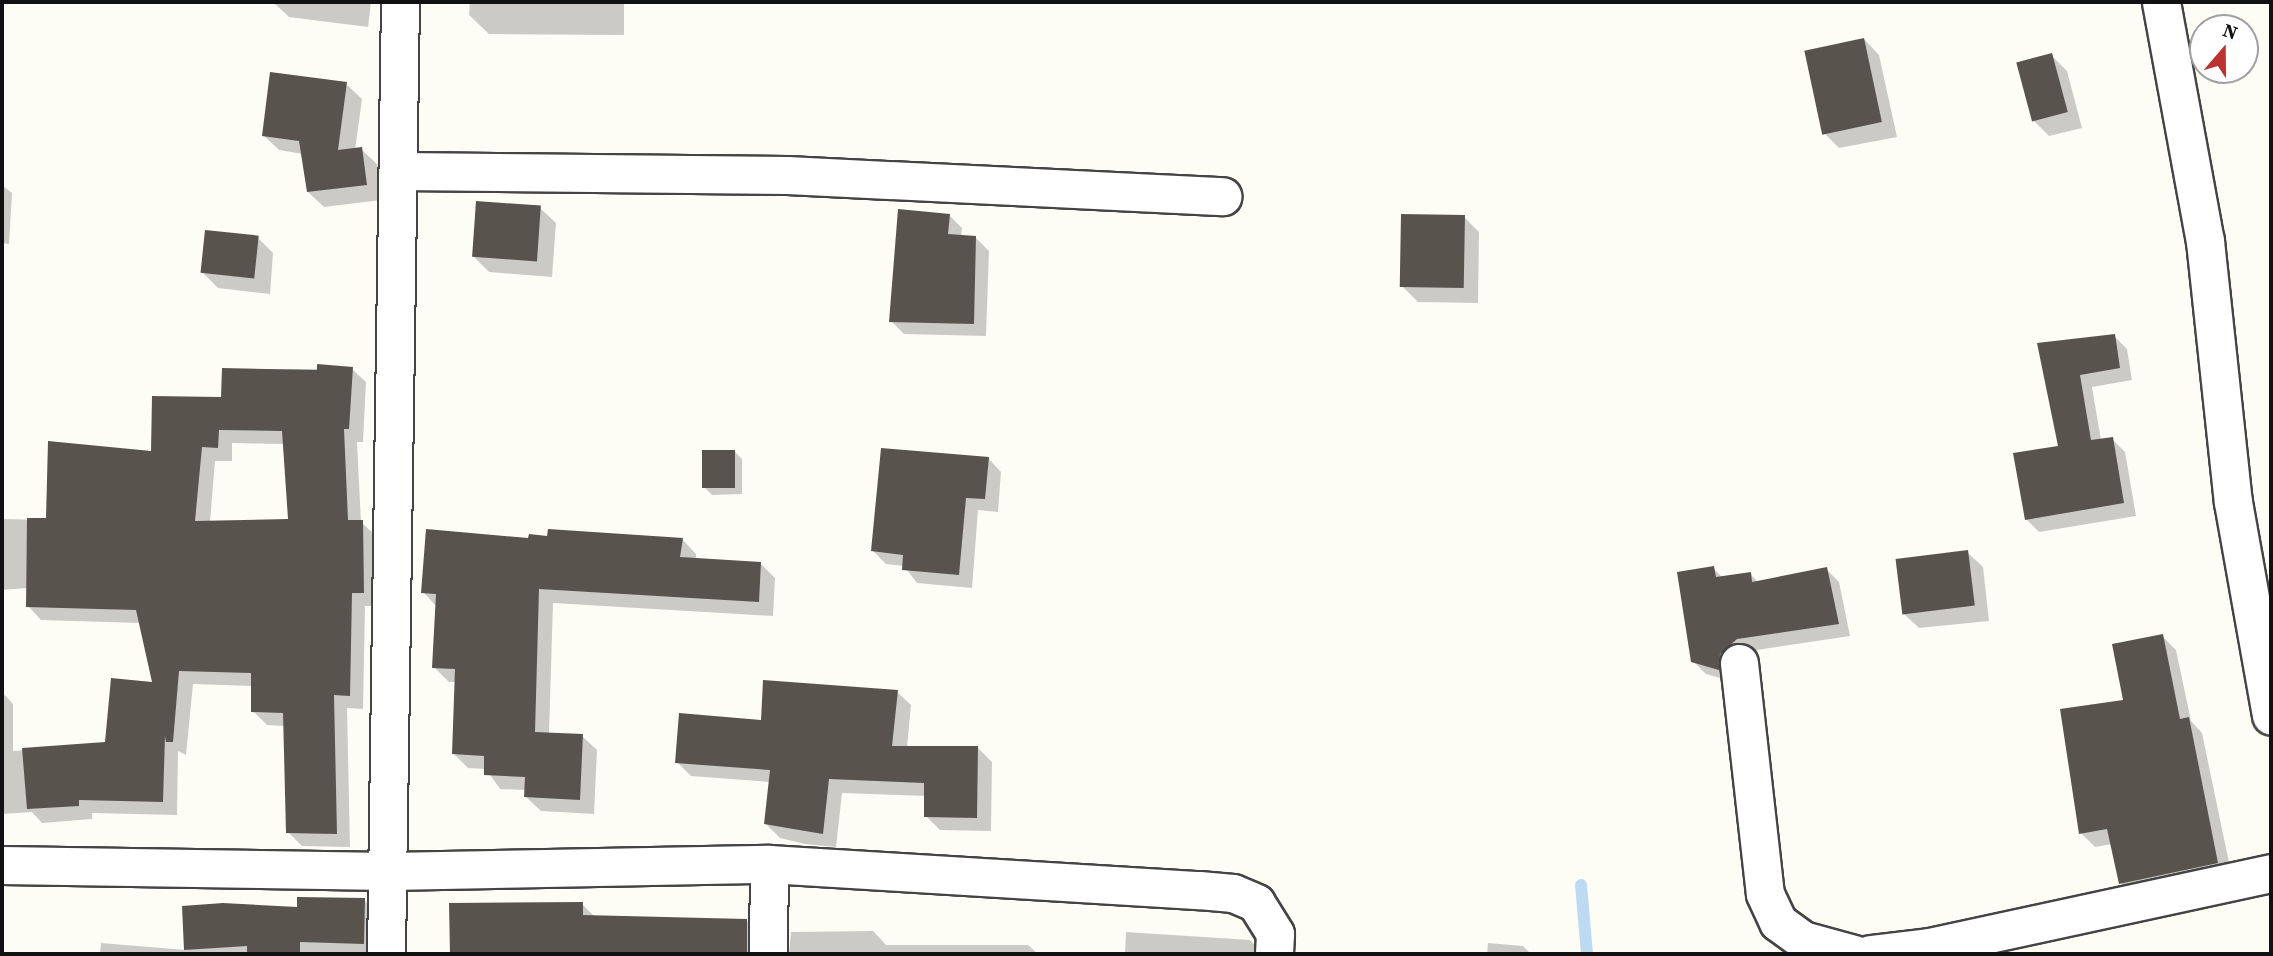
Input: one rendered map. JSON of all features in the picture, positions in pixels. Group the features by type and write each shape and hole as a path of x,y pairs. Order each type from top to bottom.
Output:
{"street":[{"path":"386,954 400,171 400,2"},
{"path":"2161,2 2205,240 2234,502 2271,716"},
{"path":"400,171 787,175 1222,196"},
{"path":"1739,663 1765,894 1778,922 1803,940 1854,954"},
{"path":"768,954 769,864"},
{"path":"2,865 388,871 769,864 1233,893 1256,903 1275,934 1274,954"},
{"path":"1870,954 1929,947 2271,873"}],"building":[{"path":"1864,38 1882,122 1822,135 1804,51"},
{"path":"2052,53 2068,112 2032,121 2016,63"},
{"path":"270,72 347,82 338,150 362,147 367,185 307,192 299,141 262,136"},
{"path":"476,201 541,206 537,261 472,257"},
{"path":"898,209 950,214 948,234 976,236 974,324 889,322"},
{"path":"1401,214 1465,215 1464,288 1400,287"},
{"path":"205,230 259,236 254,278 201,273"},
{"path":"2115,334 2120,368 2080,375 2091,440 2113,437 2124,503 2025,520 2013,453 2058,446 2037,343"},
{"path":"317,364 353,367 349,429 344,429 348,520 363,520 364,593 352,593 350,696 334,695 337,834 286,833 283,713 251,712 251,673 179,671 173,742 166,742 165,736 163,802 79,800 79,806 27,809 22,748 105,742 111,678 152,682 136,610 26,607 27,518 46,518 48,441 151,451 152,396 221,397 222,368 317,370","holes":["219,430 282,431 288,519 195,521 202,447 218,448"]},
{"path":"881,448 989,457 985,499 966,498 959,575 902,570 903,555 871,551"},
{"path":"702,450 735,450 735,488 702,488"},
{"path":"426,529 528,538 529,534 547,536 548,529 683,538 680,557 761,562 759,602 539,589 535,732 583,734 580,800 524,797 525,777 484,775 484,756 452,754 455,669 432,668 436,594 421,593"},
{"path":"1968,550 1975,606 1902,614 1896,559"},
{"path":"1714,566 1716,577 1751,572 1752,582 1827,567 1839,624 1737,639 1720,654 1719,670 1691,662 1677,572"},
{"path":"2163,634 2180,719 2189,717 2218,863 2119,884 2107,829 2079,834 2060,709 2123,700 2112,644"},
{"path":"763,680 898,690 892,746 978,746 977,818 924,817 924,783 829,779 823,834 764,824 770,770 675,763 679,713 761,720"},
{"path":"297,897 365,898 364,944 300,942 300,954 247,954 247,946 184,950 182,906 223,903 297,907"},
{"path":"583,902 583,915 747,919 747,954 450,954 449,903"}],"waterway":[{"path":"1581,885 1587,954"}]}
